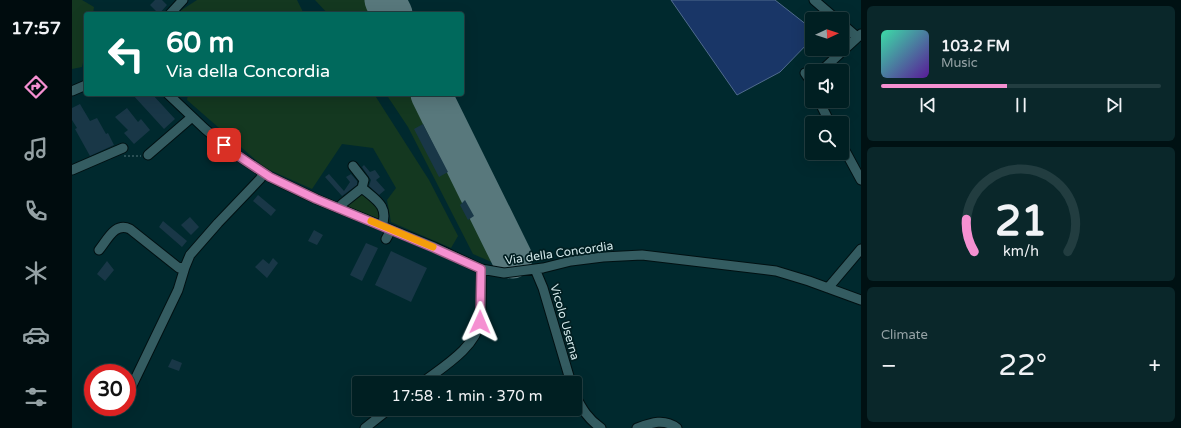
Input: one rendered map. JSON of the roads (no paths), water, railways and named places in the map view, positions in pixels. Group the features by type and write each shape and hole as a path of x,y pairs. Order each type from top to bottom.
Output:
{"street":[{"path":"814,0 828,12"},
{"path":"171,12 178,1"},
{"path":"828,64 859,36 849,29"},
{"path":"72,91 84,86"},
{"name":"Via della Concordia","path":"170,96 234,153 270,177 316,199 481,269 504,273 535,269 571,261 603,257 642,255 776,271 861,300"},
{"path":"148,154 192,117"},
{"path":"72,170 123,148"},
{"path":"849,158 861,180"},
{"path":"339,208 362,188 364,180 353,166"},
{"path":"136,377 178,290 190,255 218,223 257,183 264,173"},
{"path":"362,188 381,205 384,211 382,226"},
{"path":"99,250 115,230 119,227 125,227 130,229 179,268 185,267"},
{"path":"386,239 391,230"},
{"path":"828,288 861,249"},
{"path":"431,376 462,352 476,332 480,322 481,269"},
{"name":"Vicolo Userna","path":"535,269 543,288 568,376"},
{"path":"582,407 591,421 601,428"},
{"path":"364,428 380,416"},
{"path":"637,428 652,422 661,422 668,423 676,428"}],"water":[{"path":"671,0 775,0 805,24 805,46 780,72 737,95"}]}
